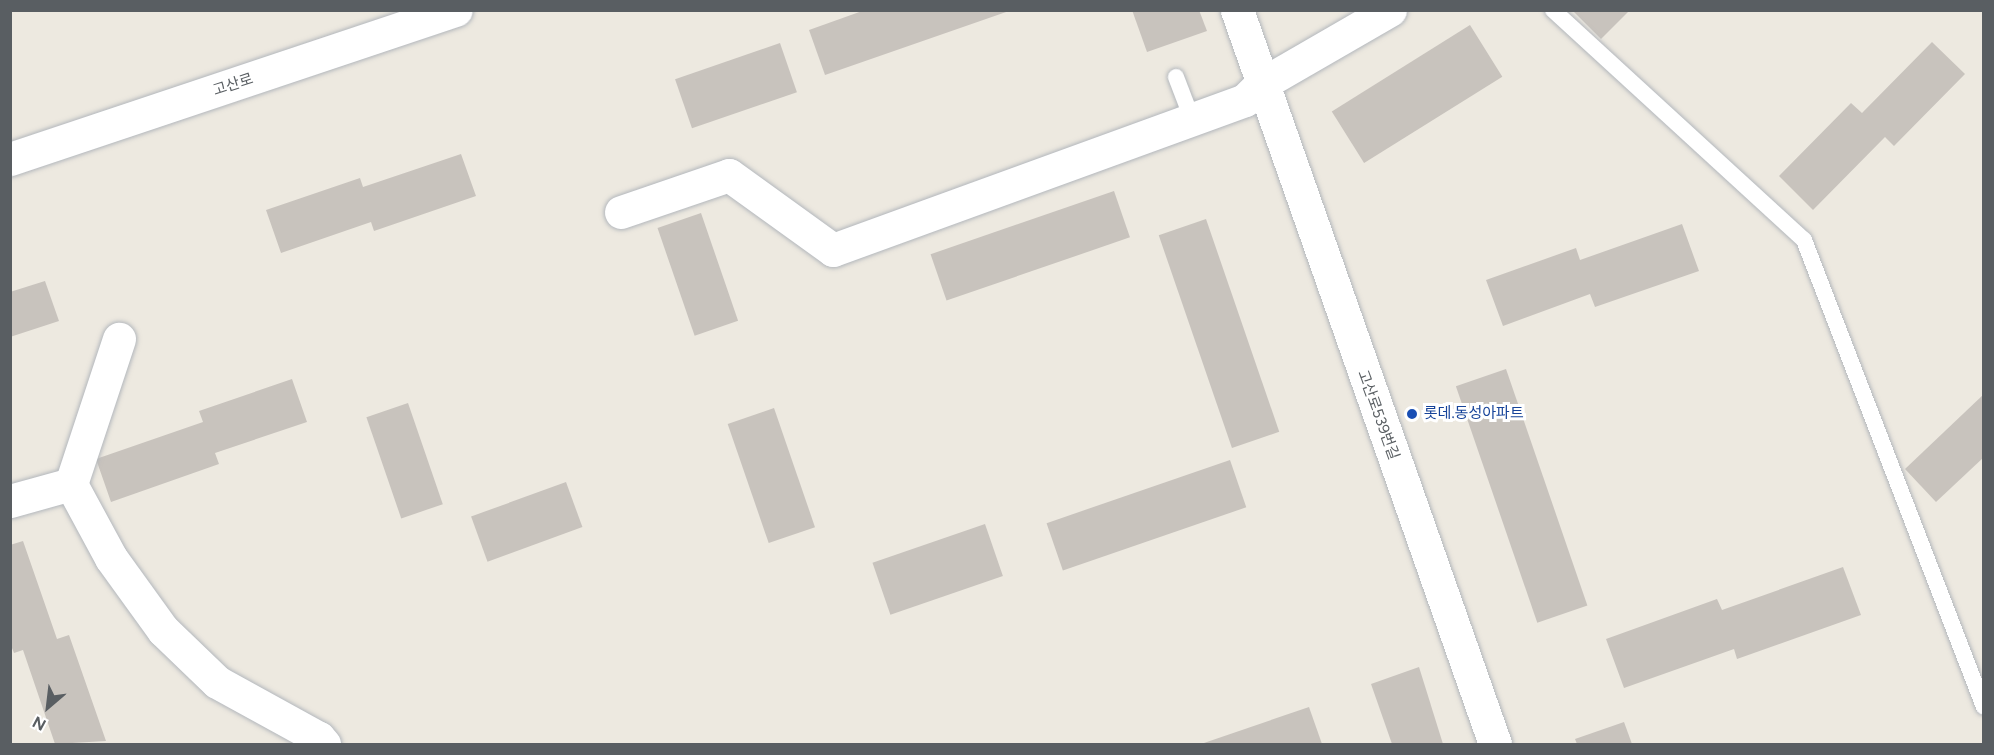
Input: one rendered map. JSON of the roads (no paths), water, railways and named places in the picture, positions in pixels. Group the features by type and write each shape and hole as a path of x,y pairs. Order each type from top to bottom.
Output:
{"street":[{"name":"고산로","path":"10,159 456,10"},
{"name":"고산로539번길","path":"1236,10 1260,85 1495,744"},
{"path":"621,212 729,175 833,250 1245,100 1260,85 1390,10"},
{"path":"118,339 71,484 111,558 163,630 217,682 319,738 324,744"},
{"path":"10,501 71,484"}],"lane":[{"path":"1553,10 1804,240 1983,707"},
{"path":"1176,77 1192,119"}],"place":[{"name":"롯데.동성아파트","path":"1412,414"}]}
